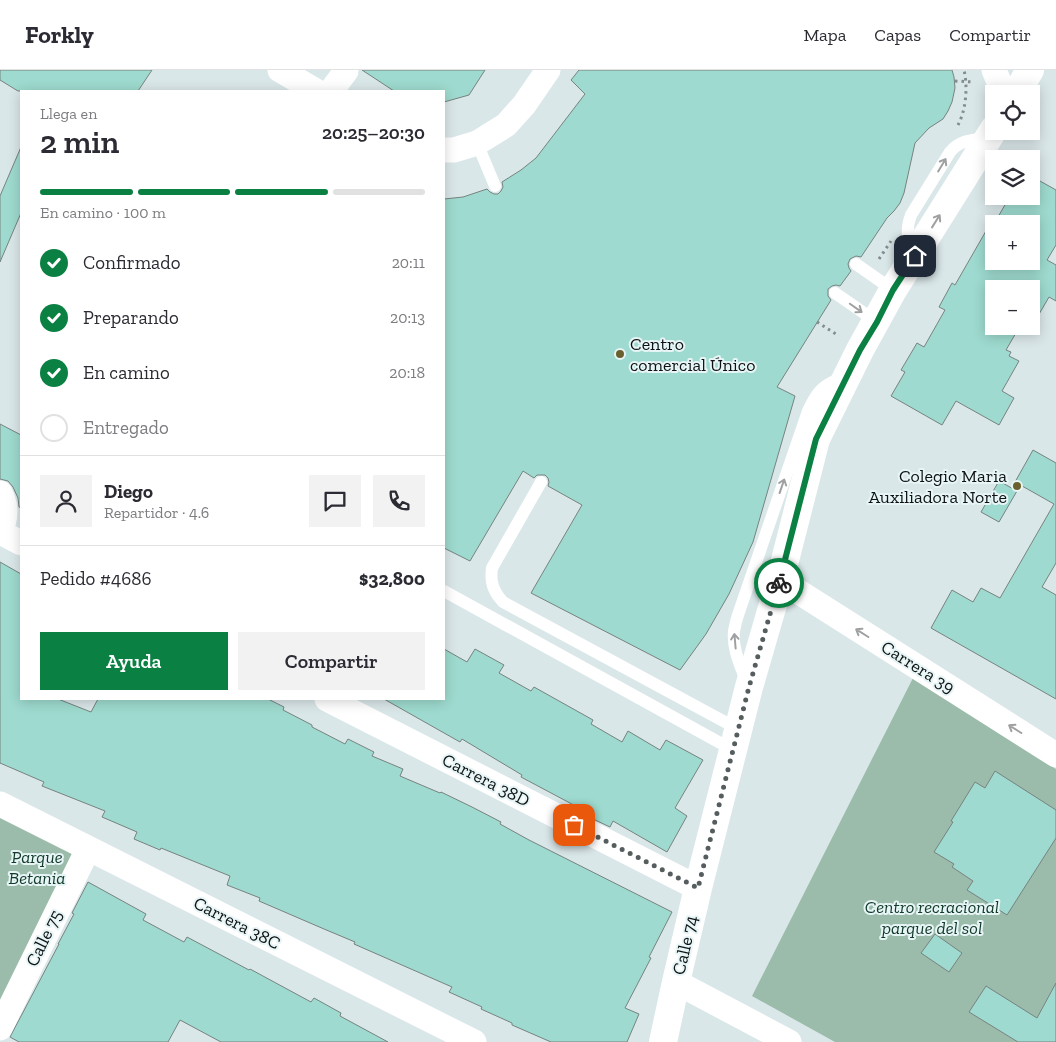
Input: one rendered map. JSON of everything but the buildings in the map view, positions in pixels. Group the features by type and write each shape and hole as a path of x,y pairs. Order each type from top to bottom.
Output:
{"street":[{"path":"280,70 314,90"},
{"path":"458,147 506,126 524,105 548,70"},
{"path":"994,70 1000,85"},
{"path":"1021,85 1030,70"},
{"path":"332,90 346,71"},
{"name":"Calle 74","path":"663,1042 698,888 749,687 780,580 816,439 860,350 893,290 987,140"},
{"path":"0,493 5,506 4,524 0,532 20,542"},
{"name":"Carrera 39","path":"780,580 1056,754"},
{"name":"Carrera 38D","path":"329,700 698,888"},
{"name":"Carrera 38C","path":"1,807 88,848 474,1042"},
{"name":"Calle 75","path":"0,1028 88,848"},
{"path":"676,982 789,1042"}],"lane":[{"path":"458,147 495,186"},
{"path":"856,264 893,290"},
{"path":"835,293 877,322"},
{"path":"749,687 734,646 734,633 738,615 808,411 815,396 823,388 847,376"},
{"path":"541,482 492,568 492,587 497,596 503,602 736,739"},
{"path":"445,592 736,739"}],"path":[{"path":"955,81 966,82 964,70"},
{"path":"877,263 893,238"}],"green space":[{"name":"Centro recracional parque del sol","path":"913,678 1056,769 1056,1042 835,1042 752,996"},
{"name":"Parque Betania","path":"0,812 88,849 0,1023"}],"way so far":[{"path":"574,825 698,888 749,687 779,583"}],"place":[{"name":"Centro comercial Único","path":"620,354"},
{"name":"Colegio Maria Auxiliadora Norte","path":"1017,486"}],"route":[{"path":"779,583 816,439 860,350 893,290 915,256"}]}
